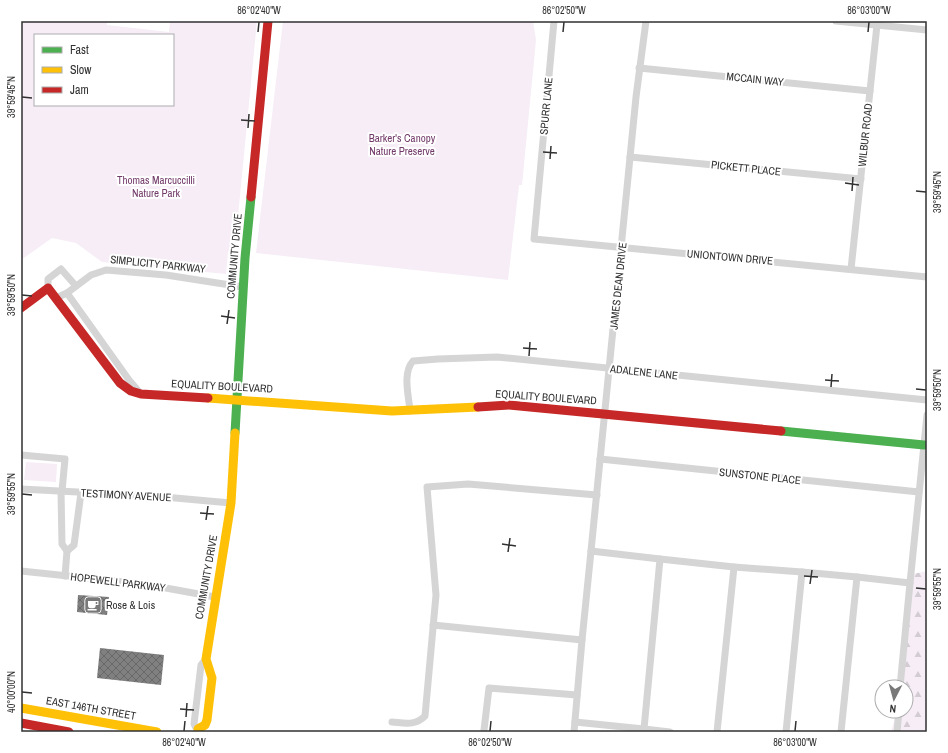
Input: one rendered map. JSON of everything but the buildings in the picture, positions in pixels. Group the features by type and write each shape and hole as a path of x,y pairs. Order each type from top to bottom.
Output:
{"street":[{"name":"COMMUNITY DRIVE","path":"198,731 205,725 207,720 212,678 206,659 214,597 231,503 243,287 268,21"},
{"name":"SPURR LANE","path":"534,239 554,21"},
{"name":"JAMES DEAN DRIVE","path":"574,732 630,157 646,21"},
{"path":"836,21 927,30"},
{"name":"WILBUR ROAD","path":"851,269 877,25"},
{"name":"MCCAIN WAY","path":"640,68 870,91"},
{"name":"PICKETT PLACE","path":"630,157 860,180"},
{"name":"UNIONTOWN DRIVE","path":"534,239 927,276"},
{"path":"61,269 76,286 67,294 56,298 48,288 48,279 61,269"},
{"name":"SIMPLICITY PARKWAY","path":"76,286 96,273 111,270 188,278 243,287"},
{"path":"21,308 48,288"},
{"path":"67,294 129,380 141,394"},
{"name":"EQUALITY BOULEVARD","path":"56,298 120,383 131,391 141,394 237,399 410,412 509,405 924,446"},
{"name":"ADALENE LANE","path":"410,412 407,376 408,366 413,361 438,358 497,357 927,400"},
{"path":"901,679 927,415"},
{"path":"21,455 65,459 62,491 62,544 67,550 65,576"},
{"name":"SUNSTONE PLACE","path":"600,459 919,492"},
{"path":"392,722 412,724 420,721 425,716 436,595 427,487 468,484 597,496"},
{"name":"TESTIMONY AVENUE","path":"21,489 153,496 231,503"},
{"path":"67,550 74,545 82,493"},
{"path":"591,551 910,583"},
{"path":"644,729 660,559"},
{"path":"717,732 734,566"},
{"name":"HOPEWELL PARKWAY","path":"21,571 144,584 214,597"},
{"path":"786,732 802,572"},
{"path":"841,732 857,577"},
{"path":"433,625 582,640"},
{"path":"484,730 489,688 577,695"},
{"name":"EAST 146TH STREET","path":"21,708 157,732"},
{"path":"897,732 898,719"},
{"path":"575,722 670,732"},
{"path":"21,723 69,732"}],"green space":[{"name":"Thomas Marcuccilli Nature Park","path":"21,21 107,21 107,25 169,32 170,21 257,21 235,247 228,252 226,274 102,262 76,243 52,238 21,260"},
{"name":"Barker's Canopy Nature Preserve","path":"283,21 533,21 536,40 522,185 519,185 508,280 256,253"},
{"path":"26,462 57,464 56,482 24,480"},
{"path":"927,571 927,732 891,732 895,719 914,719 914,679 903,679 913,574"}],"traffic: fast":[{"path":"235,433 245,258 251,197"},
{"path":"781,431 924,445"}],"traffic: slow":[{"path":"208,398 392,411 478,407"},
{"path":"198,729 205,725 207,720 212,678 206,659 231,503 235,433"},
{"path":"21,708 157,732"}],"traffic: jam":[{"path":"251,197 268,21"},
{"path":"21,308 48,288 120,383 131,391 141,394 208,398"},
{"path":"478,407 509,405 781,431"},
{"path":"21,723 69,732"}],"place":[{"name":"Rose & Lois","path":"93,605"}]}
